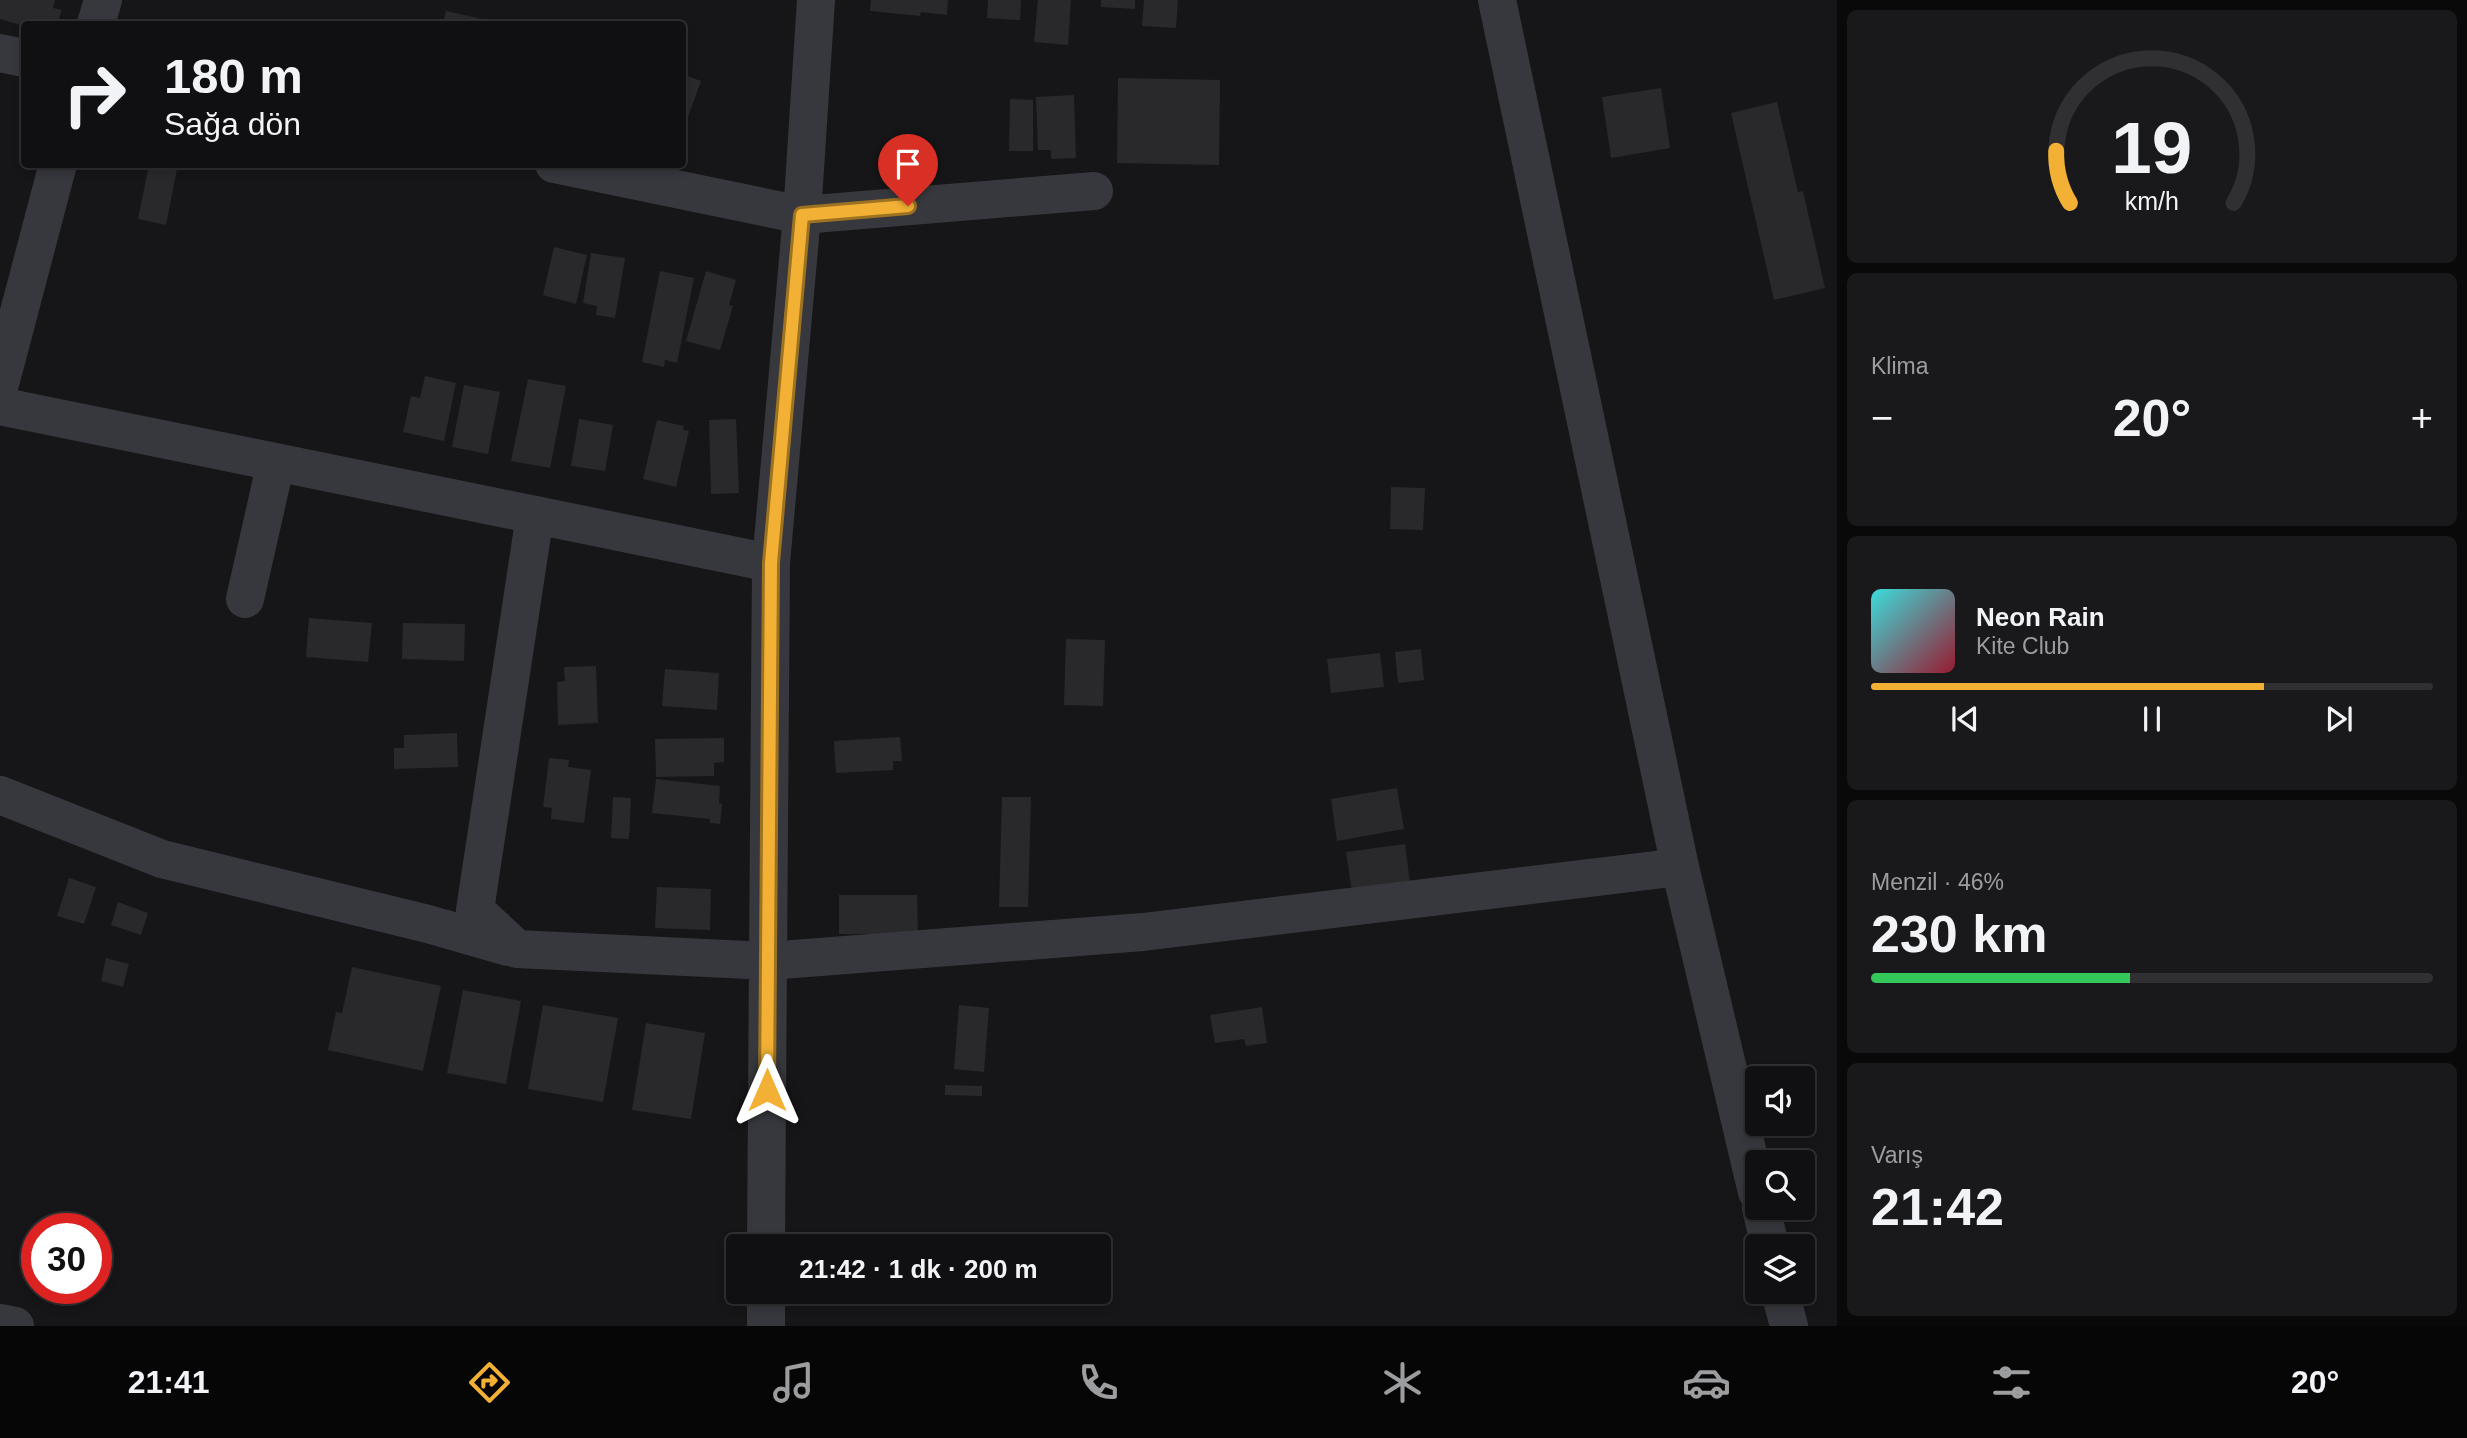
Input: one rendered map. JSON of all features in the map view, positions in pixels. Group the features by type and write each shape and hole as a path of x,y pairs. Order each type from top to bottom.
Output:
{"street":[{"path":"97,21 103,0"},
{"path":"766,1234 771,563 802,215 816,0"},
{"path":"1497,0 1680,867 1747,1150"},
{"path":"0,53 21,57"},
{"path":"0,384 57,168"},
{"path":"573,168 802,215 1094,191"},
{"path":"0,406 771,563"},
{"path":"245,599 276,463"},
{"path":"517,949 475,910 535,515"},
{"path":"8,808 162,859 428,924 517,949 768,961 1143,932 1680,867"},
{"path":"766,1304 766,1326"},
{"path":"1783,1304 1788,1326"},
{"path":"0,1323 15,1326"}],"building":[{"path":"0,0 55,0 53,8 62,10 58,21 21,21 21,25 0,19"},
{"path":"871,0 948,0 947,15 921,12 920,16 870,11"},
{"path":"988,0 1021,0 1020,20 987,18"},
{"path":"1038,0 1071,0 1068,45 1034,42"},
{"path":"1101,0 1135,0 1135,9 1101,7"},
{"path":"1144,0 1178,0 1176,28 1142,26"},
{"path":"446,11 482,19 482,21 444,21"},
{"path":"686,75 701,81 686,123"},
{"path":"1118,78 1220,80 1219,165 1117,163"},
{"path":"1661,88 1670,148 1611,158 1602,97"},
{"path":"1074,95 1076,158 1051,159 1051,150 1038,150 1036,97"},
{"path":"1010,99 1033,100 1033,151 1009,151"},
{"path":"1777,102 1798,192 1803,191 1825,288 1774,300 1731,113"},
{"path":"148,168 177,168 166,225 138,219"},
{"path":"554,247 587,255 576,304 543,295"},
{"path":"591,253 625,258 615,318 596,315 597,306 583,303"},
{"path":"660,271 694,278 677,363 665,360 664,367 642,362"},
{"path":"706,271 736,280 729,305 733,306 720,350 686,341"},
{"path":"425,376 456,383 444,441 403,432 411,396 420,398"},
{"path":"528,379 566,386 550,468 511,461"},
{"path":"464,385 500,392 488,454 452,447"},
{"path":"579,419 613,425 605,471 571,466"},
{"path":"736,419 739,493 711,494 709,420"},
{"path":"657,420 684,426 683,430 689,431 676,487 643,479"},
{"path":"1391,487 1425,488 1423,530 1390,529"},
{"path":"309,618 372,623 368,662 306,657"},
{"path":"403,623 465,624 464,661 402,659"},
{"path":"1066,639 1105,640 1103,706 1064,705"},
{"path":"1421,649 1424,680 1398,683 1395,652"},
{"path":"1380,653 1384,687 1331,693 1327,659"},
{"path":"596,666 598,723 558,725 557,682 565,681 564,667"},
{"path":"665,669 719,673 717,710 662,706"},
{"path":"457,733 458,767 394,769 394,748 404,748 404,735"},
{"path":"900,737 902,761 893,761 893,770 836,773 834,741"},
{"path":"724,738 724,762 714,763 714,776 656,777 655,739"},
{"path":"549,758 569,760 568,767 591,770 584,823 551,819 552,808 543,807"},
{"path":"656,779 720,786 720,824 710,823 710,819 652,813"},
{"path":"1397,788 1404,829 1337,841 1331,799"},
{"path":"613,797 631,798 629,839 611,838"},
{"path":"1002,797 1031,797 1028,907 999,907"},
{"path":"1405,844 1410,883 1352,892 1346,852"},
{"path":"69,878 96,887 84,924 57,916"},
{"path":"657,887 711,889 710,930 655,928"},
{"path":"839,895 917,895 918,934 839,934"},
{"path":"118,902 148,913 141,935 111,925"},
{"path":"106,958 129,964 123,987 101,981"},
{"path":"352,967 441,986 423,1071 328,1050 336,1012 342,1013"},
{"path":"463,990 521,1001 506,1084 447,1073"},
{"path":"543,1005 618,1018 603,1102 528,1089"},
{"path":"959,1005 989,1008 984,1072 954,1069"},
{"path":"1262,1007 1267,1043 1246,1046 1244,1039 1215,1043 1210,1015"},
{"path":"646,1023 705,1033 691,1119 632,1110"},
{"path":"945,1085 982,1086 982,1096 945,1095"}],"route":[{"path":"767,1090 771,563 802,215 908,206"}]}
